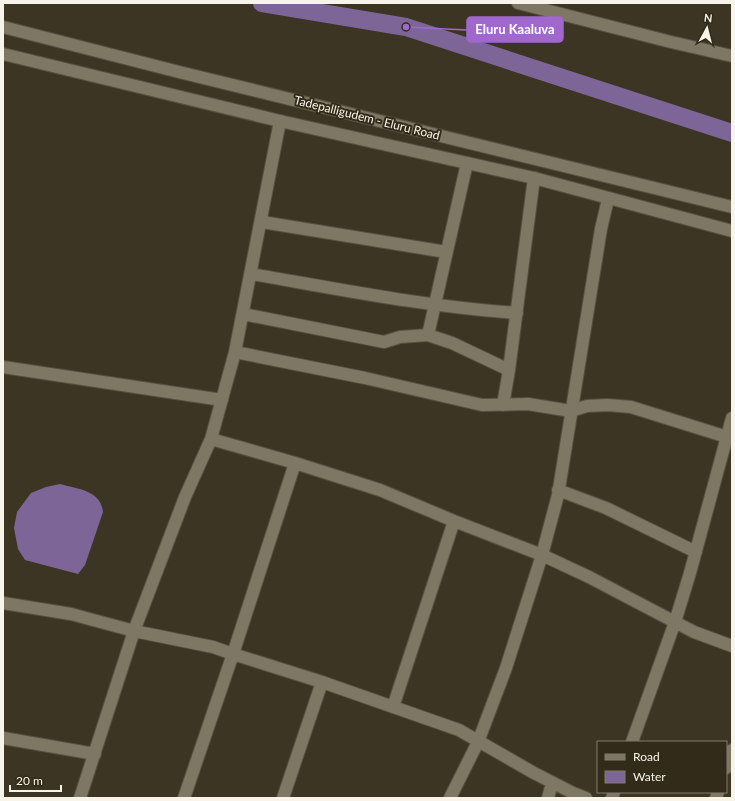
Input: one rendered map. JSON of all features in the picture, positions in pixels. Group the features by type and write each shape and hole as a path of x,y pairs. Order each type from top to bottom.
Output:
{"street":[{"path":"518,3 732,56"},
{"name":"Tadepalligudem - Eluru Road","path":"3,27 179,72 732,207"},
{"name":"Tadepalligudem - Eluru Road","path":"3,54 280,121 534,178 732,231"},
{"path":"80,798 134,631 185,497 211,439 236,352 262,222 280,121"},
{"path":"428,335 467,163"},
{"path":"503,405 517,313 534,178"},
{"path":"450,798 478,742 506,668 542,555 558,490 601,229 608,199"},
{"path":"262,222 446,252"},
{"path":"251,274 434,304 485,311 517,313"},
{"path":"243,314 384,342 400,337 428,335 452,343 509,370"},
{"path":"236,352 365,378 482,404 528,404 571,411 588,406 608,405 631,407 727,437"},
{"path":"3,367 222,400"},
{"path":"632,741 675,622 696,552 732,418"},
{"path":"211,439 295,463 380,490 454,521 542,555 589,577 694,632 732,646"},
{"path":"184,798 233,654 295,463"},
{"path":"558,490 606,508 696,552"},
{"path":"392,707 454,521"},
{"path":"3,603 71,614 134,631 213,647 322,682 459,730 552,783 586,798"},
{"path":"283,798 322,682"},
{"path":"3,738 95,754"},
{"path":"727,765 732,750"},
{"path":"548,798 552,783"}],"water":[{"path":"60,484 81,489 93,495 98,499 103,512 85,565 78,574 25,560 18,549 14,528 17,512 31,493 46,487"}],"waterway":[{"path":"262,3 406,27 732,133"}],"place":[{"name":"Eluru Kaaluva","path":"406,27"}]}
